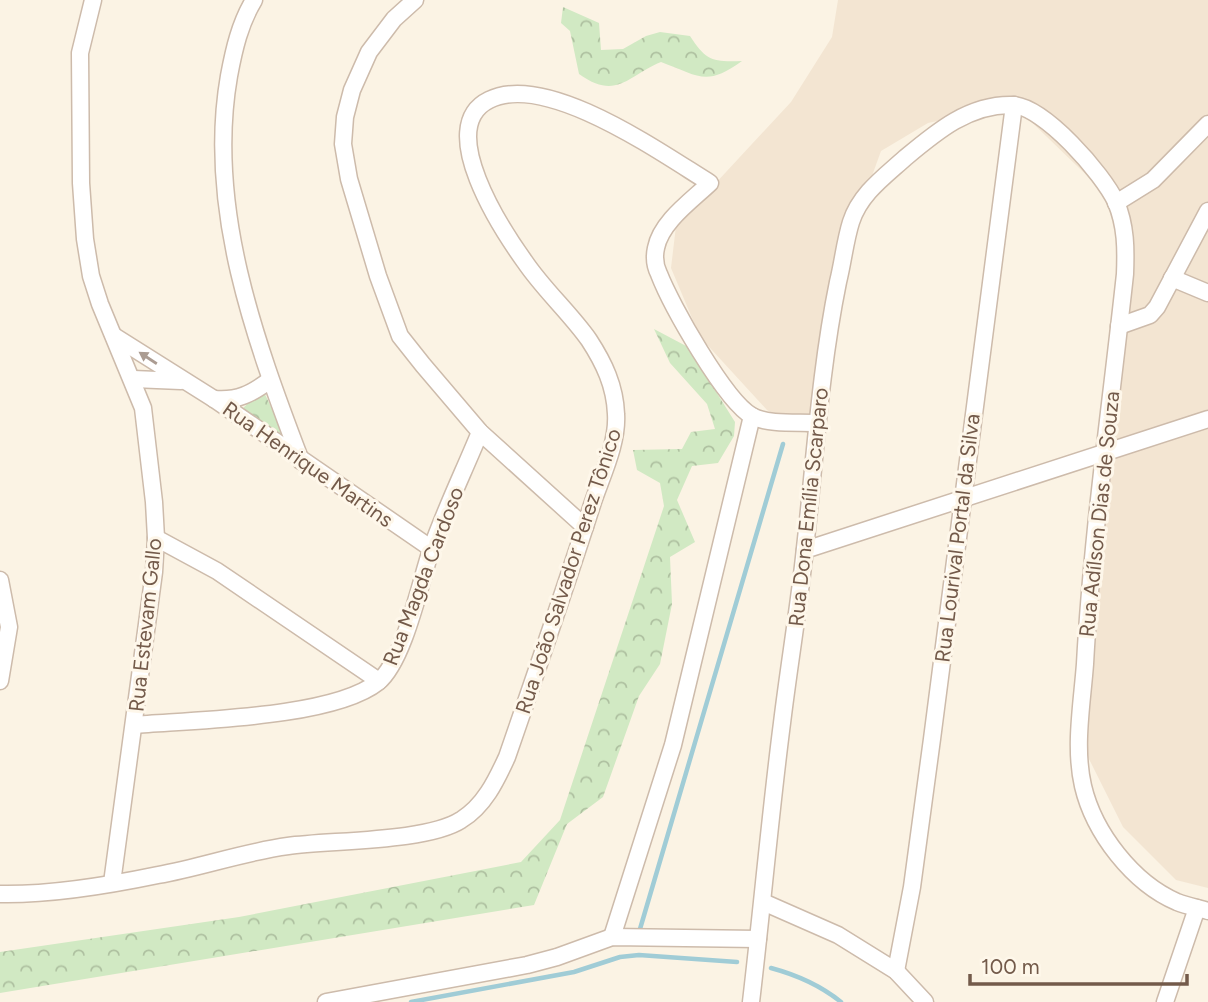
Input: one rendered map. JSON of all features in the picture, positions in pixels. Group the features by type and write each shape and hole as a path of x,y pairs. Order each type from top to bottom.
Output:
{"street":[{"name":"Rua Estevam Gallo","path":"93,0 80,53 81,183 91,275 100,304 143,408 156,538 154,572 112,883"},
{"path":"254,0 240,31 226,96 225,177 228,225 270,380 301,460"},
{"path":"415,0 394,19 369,52 352,90 345,117 343,144 352,191 378,276 397,330 406,344 480,432 585,527"},
{"name":"Rua João Salvador Perez Tônico","path":"0,894 34,893 112,883 288,846 414,835 460,821 485,797 507,757 585,527 614,437 617,418 615,398 603,363 588,338 525,263 478,181 468,151 466,131 471,115 490,99 523,93 549,97 631,135 710,183 666,226 658,240 655,261 658,273 682,320 717,377 752,416"},
{"name":"Rua Adílson Dias de Souza","path":"1014,105 1048,122 1075,148 1103,180 1116,203 1125,230 1119,326 1086,634 1079,757 1083,787 1102,831 1114,850 1130,867 1147,882 1177,901 1203,909"},
{"name":"Rua Dona Emília Scarparo","path":"751,1002 775,775 805,550 816,423 831,315 851,222 870,189 932,135 949,123 981,110 1014,105"},
{"name":"Rua Lourival Portal da Silva","path":"896,971 912,887 1014,105"},
{"path":"1116,203 1153,180 1208,124"},
{"path":"1119,326 1150,315 1157,307 1208,211"},
{"path":"1172,278 1208,293"},
{"name":"Rua Henrique Martins","path":"113,335 214,399 432,549"},
{"name":"Rua Henrique Martins","path":"133,379 184,381"},
{"path":"214,399 231,400 248,396 270,380"},
{"path":"612,937 673,745 752,416 771,421 816,423"},
{"path":"805,550 1208,419"},
{"name":"Rua Magda Cardoso","path":"134,725 315,707 361,692 379,681 389,670 403,638 432,549 480,432"},
{"path":"156,538 217,571 379,681"},
{"path":"0,580 9,627 0,681"},
{"path":"763,902 827,929 896,971 925,1002"},
{"path":"1165,1002 1203,909"},
{"path":"326,1002 527,965 612,937 758,939"}],"shaded area":[{"path":"838,0 1208,0 1208,888 1176,880 1123,827 1086,753 1129,232 1106,194 1014,105 928,123 881,151 835,278 824,443 767,410 700,337 671,268 676,226 791,102 832,37"}],"green space":[{"path":"563,7 599,23 601,50 623,49 646,36 660,32 690,36 701,51 711,58 742,61 720,74 711,76 694,75 661,62 613,86 592,82 579,74 570,31 561,23"},
{"path":"654,329 688,347 735,422 734,436 718,463 692,466 677,500 695,542 670,557 672,604 660,664 639,696 603,797 567,824 534,905 0,993 0,952 239,917 521,862 560,820 664,506 660,483 637,470 633,450 682,449 691,432 715,429 707,404 670,363"},
{"path":"263,390 290,447 243,408"}],"waterway":[{"path":"640,929 783,444"},
{"path":"411,1002 574,972 620,957 639,955 737,962"},
{"path":"771,968 808,981 841,1002"}]}
